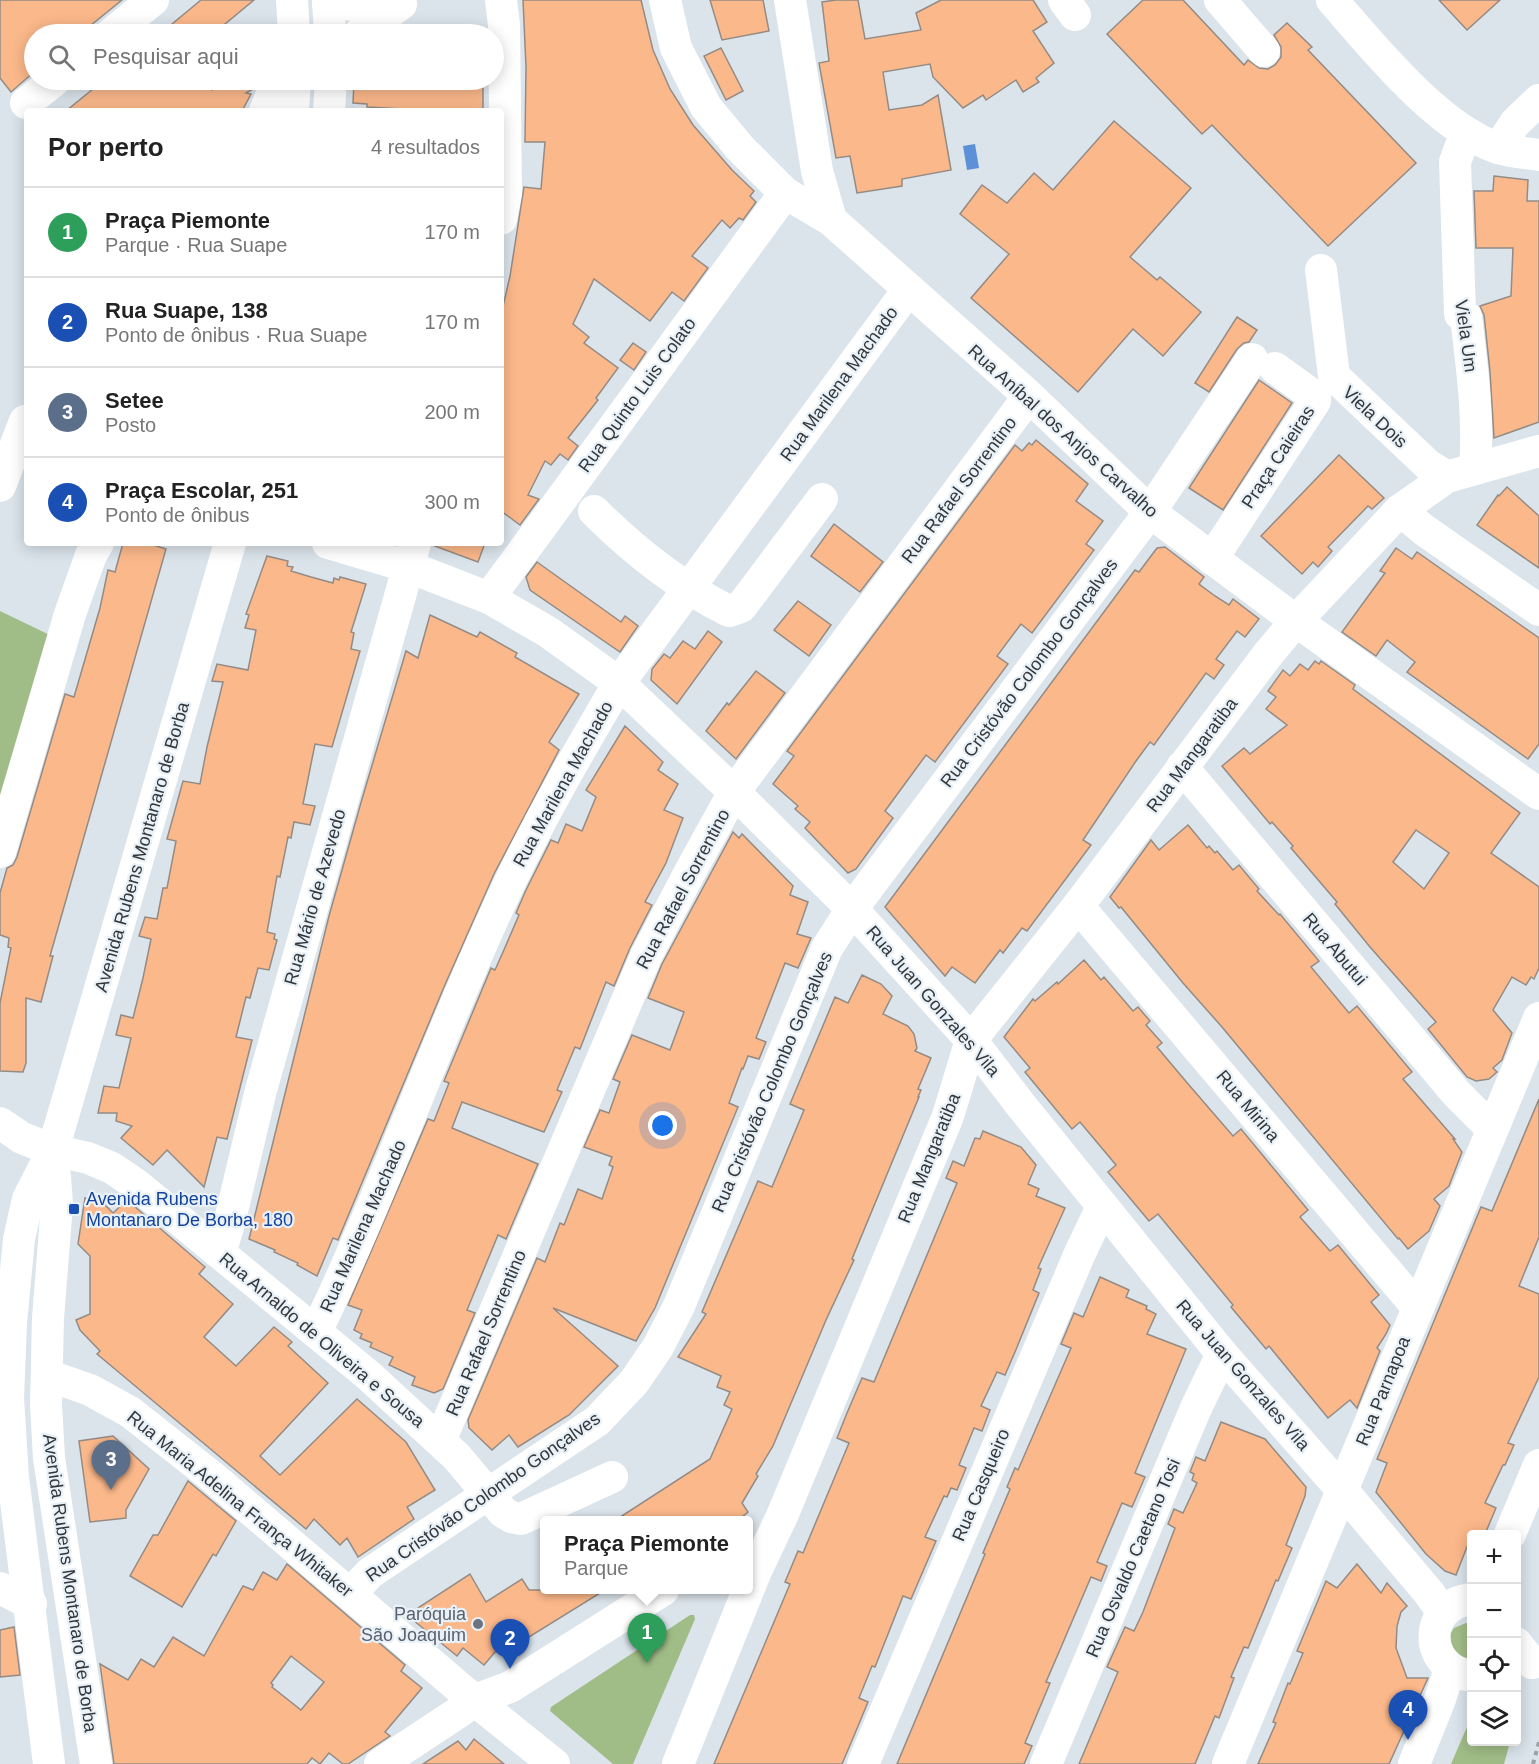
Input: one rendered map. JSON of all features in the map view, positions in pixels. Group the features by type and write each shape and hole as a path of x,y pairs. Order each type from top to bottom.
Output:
{"street":[{"path":"123,24 153,0"},
{"path":"292,0 293,24"},
{"path":"501,0 504,24 506,193 504,203"},
{"name":"Rua Aníbal dos Anjos Carvalho","path":"665,0 676,48 706,107 740,148 785,193 831,220 1029,396 1150,512 1296,621 1539,794"},
{"path":"790,0 817,171 831,220"},
{"path":"1220,0 1264,51"},
{"path":"1332,0 1430,105 1485,141 1539,155"},
{"path":"329,24 328,1 402,4"},
{"path":"373,24 402,4"},
{"path":"26,103 43,90"},
{"path":"266,108 274,90"},
{"path":"293,108 294,90"},
{"path":"328,108 330,90"},
{"name":"Viela Um","path":"1461,473 1476,453 1471,358 1466,317 1460,314 1455,162 1460,148 1485,141 1515,123 1539,100"},
{"name":"Rua Quinto Luis Colato","path":"489,598 785,193"},
{"name":"Viela Dois","path":"1321,270 1334,376 1428,465 1461,473"},
{"name":"Rua Marilena Machado","path":"316,1332 365,1226 510,881 619,683 908,290"},
{"name":"Rua Cristóvão Colombo Gonçalves","path":"350,1594 370,1573 597,1421 634,1382 658,1347 679,1306 827,948 852,909 1264,364"},
{"name":"Praça Caieiras","path":"1212,559 1315,400 1315,397 1264,364"},
{"name":"Rua Rafael Sorrentino","path":"440,1441 646,956 734,792 1029,396"},
{"path":"0,486 24,424"},
{"name":"Rua Mangaratiba","path":"753,1578 782,1516 948,1116 971,1040 1078,906 1269,652 1400,510 1461,473 1539,451"},
{"path":"594,511 637,552 688,589 729,610 741,607 822,499"},
{"path":"1400,510 1539,610"},
{"path":"0,852 70,614 96,546"},
{"name":"Avenida Rubens Montanaro de Borba","path":"50,1764 13,1477 8,1398 11,1334 20,1239 28,1199 53,1150 229,546"},
{"name":"Rua Juan Gonzales Vila","path":"349,546 412,555 548,632 619,683 734,792 852,909 971,1040 1102,1207 1222,1354 1343,1491 1450,1602"},
{"name":"Rua Mário de Azevedo","path":"220,1253 261,1090 412,555"},
{"name":"Rua Abutui","path":"1182,767 1457,1094 1492,1129"},
{"name":"Rua Mirina","path":"1078,906 1417,1306"},
{"name":"Rua Parnapoa","path":"1228,1764 1539,1018"},
{"name":"Rua Arnaldo de Oliveira e Sousa","path":"0,1123 22,1138 53,1150 88,1158 112,1168 137,1185 368,1375 457,1457 503,1512 511,1517 521,1519 612,1478"},
{"name":"Avenida Rubens Montanaro de Borba","path":"53,1150 57,1204 48,1318 46,1405 49,1458 96,1764"},
{"name":"Rua Casqueiro","path":"863,1764 1080,1253 1102,1207"},
{"name":"Rua Osvaldo Caetano Tosi","path":"1046,1764 1191,1419 1222,1354"},
{"name":"Rua Maria Adelina França Whitaker","path":"47,1375 90,1390 130,1412 210,1475 475,1700 554,1764"},
{"path":"1512,1530 1539,1465"},
{"path":"753,1535 782,1516"},
{"path":"0,1588 31,1604"},
{"path":"380,1764 475,1700 510,1687 657,1594"},
{"name":"Rua Mangaratiba","path":"678,1764 747,1594"},
{"path":"1414,1764 1461,1672 1443,1662 1434,1642 1434,1632 1450,1602"}],"path":[{"path":"1533,1764 1539,1742"}],"green space":[{"path":"0,611 56,638 0,829"},
{"path":"690,1615 694,1615 695,1619 633,1764 613,1764 550,1711 551,1707"},
{"path":"1467,1623 1467,1659 1452,1653 1450,1634 1454,1628"},
{"path":"1467,1727 1467,1746 1509,1746 1504,1764 1451,1764"}],"water":[{"path":"975,144 979,168 967,170 963,146"}],"building":[{"path":"0,0 122,0 92,24 24,24 24,81 11,92 0,78"},
{"path":"201,0 254,0 225,24 172,24"},
{"path":"523,0 641,0 653,50 670,89 693,125 732,170 754,191 750,196 756,202 743,220 739,218 730,228 722,220 692,256 708,268 684,301 672,292 650,321 594,279 573,324 589,337 584,343 618,368 596,398 598,400 568,438 578,446 568,460 560,454 551,465 545,461 528,495 539,499 520,525 504,513 504,302 524,187 541,189 545,142 525,142 526,67"},
{"path":"710,0 763,0 769,31 722,40"},
{"path":"858,0 865,39 921,30 916,13 941,0 1033,0 1047,22 1033,31 1054,63 1036,78 1039,82 1023,92 1016,80 986,100 983,95 963,108 933,77 930,64 883,72 889,110 922,105 938,95 951,170 902,179 902,186 857,193 850,156 836,158 819,63 829,61 822,2"},
{"path":"1143,0 1183,0 1244,65 1248,60 1259,68 1268,69 1275,65 1281,57 1281,47 1274,35 1287,23 1312,47 1308,50 1416,163 1328,246 1212,125 1202,134 1107,34"},
{"path":"1439,0 1500,0 1467,30"},
{"path":"721,48 743,91 726,100 704,56"},
{"path":"92,90 251,90 246,93 251,94 244,108 70,108"},
{"path":"354,90 483,90 483,108 385,108 353,103"},
{"path":"1114,121 1191,188 1130,257 1157,280 1160,277 1201,312 1163,356 1133,329 1078,392 971,298 1009,254 960,214 982,185 1007,203 1034,173 1053,190"},
{"path":"1494,176 1528,180 1527,201 1539,201 1539,422 1494,438 1484,315 1480,306 1511,296 1513,248 1476,248 1474,191 1493,191"},
{"path":"1237,317 1257,330 1249,342 1237,349 1209,392 1195,383"},
{"path":"633,343 646,352 634,370 620,360"},
{"path":"1259,380 1292,403 1223,510 1189,488"},
{"path":"1036,440 1088,484 1076,501 1103,521 1086,544 1094,550 1032,633 1021,624 997,656 1008,664 935,762 926,755 885,811 893,818 856,869 848,873 805,828 810,822 795,809 798,806 773,784 794,756 787,751 1015,445 1022,451 1029,443 1032,445"},
{"path":"1339,455 1384,498 1372,509 1368,506 1328,547 1332,551 1318,567 1313,562 1302,574 1261,536"},
{"path":"1507,487 1539,516 1539,568 1477,525 1498,495"},
{"path":"834,524 883,562 860,592 811,556"},
{"path":"122,546 156,546 166,549 50,956 53,956 41,1002 26,998 26,1063 23,1072 0,1071 0,1003 11,948 8,947 9,938 0,935 0,893 7,868 13,865 17,857 65,694 74,697 100,608 108,570 115,572"},
{"path":"435,546 484,546 478,562"},
{"path":"1165,547 1204,577 1199,584 1229,605 1233,599 1259,619 1245,637 1237,631 1216,659 1224,665 1214,679 1206,673 1154,745 1150,742 1083,840 1091,845 1027,931 1022,928 1003,953 1000,950 975,983 952,967 945,976 885,907 1135,570 1139,572 1157,548"},
{"path":"1396,548 1412,559 1417,552 1539,638 1539,744 1528,759 1407,672 1415,662 1387,640 1376,656 1342,632 1385,573 1380,571"},
{"path":"267,556 288,561 287,566 293,567 291,571 311,577 333,583 334,578 339,580 340,577 366,584 351,632 354,633 351,649 360,651 332,747 315,744 303,804 315,806 310,825 294,822 291,838 288,837 280,877 277,876 267,932 275,934 274,939 277,940 269,970 258,968 250,998 246,997 236,1037 252,1040 227,1139 217,1137 204,1187 167,1150 153,1165 121,1138 132,1126 116,1121 117,1113 98,1113 104,1086 119,1088 131,1038 116,1035 121,1015 133,1018 151,939 139,936 145,917 157,919 163,888 167,888 176,841 167,839 183,781 200,784 223,682 212,681 217,664 248,670 256,630 245,628 249,615 246,614"},
{"path":"537,562 621,622 625,616 638,626 620,652 530,590 526,577"},
{"path":"798,601 831,625 809,656 774,630"},
{"path":"430,615 477,637 480,632 517,653 515,657 579,694 549,742 559,750 494,874 338,1240 333,1238 317,1276 297,1265 298,1263 274,1252 275,1250 249,1239 329,916 362,799 406,651 418,658"},
{"path":"708,631 722,642 677,704 651,680 652,669 664,654 670,658 683,641 695,649"},
{"path":"1315,661 1319,664 1321,661 1355,685 1353,689 1520,813 1491,853 1539,887 1539,968 1534,979 1531,977 1526,985 1512,977 1493,1010 1512,1033 1502,1060 1493,1068 1497,1072 1489,1079 1476,1081 1467,1077 1428,1029 1436,1022 1335,904 1337,902 1291,848 1293,846 1272,822 1270,824 1222,766 1244,748 1250,754 1287,725 1266,709 1276,697 1268,691 1283,670 1290,676 1300,664 1308,670","holes":["1416,830 1449,853 1424,889 1393,862"]},
{"path":"756,671 785,693 736,759 706,731"},
{"path":"625,726 663,762 658,770 678,784 664,810 683,818 666,863 645,902 652,905 614,986 606,982 580,1049 575,1047 557,1090 562,1092 544,1132 462,1102 452,1128 538,1164 506,1239 498,1235 467,1310 475,1313 443,1389 434,1393 412,1385 415,1377 389,1365 393,1357 370,1347 372,1343 360,1338 362,1334 354,1330 362,1310 348,1305 428,1119 434,1121 449,1083 444,1081 491,968 495,970 519,915 516,913 526,890 551,840 558,843 566,824 582,831 596,797 586,790"},
{"path":"1188,825 1207,848 1209,846 1215,853 1217,851 1233,870 1239,865 1259,889 1257,891 1280,914 1319,961 1311,967 1349,1013 1357,1006 1412,1072 1403,1079 1455,1139 1453,1139 1462,1152 1449,1186 1434,1199 1440,1206 1429,1231 1408,1249 1121,907 1119,908 1110,897 1151,840 1159,850"},
{"path":"733,832 739,838 742,834 793,886 790,895 808,902 797,934 811,938 798,968 785,963 756,1038 766,1042 759,1059 748,1056 742,1068 729,1103 738,1107 655,1308 636,1341 553,1308 618,1366 569,1415 518,1447 509,1435 492,1450 469,1428 468,1420 537,1258 545,1262 560,1223 564,1225 578,1189 602,1199 613,1167 609,1165 612,1157 584,1147 600,1110 609,1113 620,1082 613,1079 632,1035 670,1050 684,1012 648,998 662,964"},
{"path":"1084,960 1101,980 1104,977 1133,1011 1138,1007 1150,1021 1146,1025 1162,1043 1157,1047 1233,1136 1241,1129 1308,1210 1300,1217 1330,1251 1338,1245 1379,1295 1371,1302 1390,1325 1377,1348 1380,1351 1357,1408 1350,1400 1328,1418 1269,1346 1266,1349 1231,1307 1233,1305 1158,1214 1149,1221 1108,1172 1116,1165 1080,1122 1072,1129 1025,1072 1030,1068 1004,1037 1033,999 1035,1001 1057,982 1058,984"},
{"path":"862,975 881,984 892,996 883,1014 908,1026 914,1034 917,1048 915,1051 931,1058 918,1089 921,1090 919,1097 852,1259 854,1260 773,1446 742,1503 748,1512 743,1516 622,1516 710,1459 732,1409 724,1405 730,1392 717,1387 721,1376 678,1357 706,1314 702,1312 758,1181 772,1187 804,1110 790,1104 835,997 848,1003"},
{"path":"1539,1099 1539,1237 1519,1286 1539,1294 1539,1377 1508,1443 1514,1445 1485,1503 1496,1508 1487,1530 1467,1530 1467,1547 1456,1575 1445,1571 1426,1554 1376,1492 1387,1463 1377,1459 1481,1207 1492,1211"},
{"path":"983,1131 1021,1147 1036,1165 1028,1184 1039,1189 1036,1196 1065,1208 1038,1268 1041,1269 1033,1290 1039,1293 1015,1352 1005,1375 997,1372 981,1406 990,1410 982,1431 974,1428 959,1465 966,1468 957,1490 951,1488 947,1497 944,1496 925,1537 936,1541 911,1599 903,1596 875,1667 872,1666 859,1698 868,1702 842,1764 714,1764 790,1584 785,1582 798,1551 803,1553 849,1443 837,1438 847,1413 862,1378 874,1382 957,1183 946,1178 953,1161 964,1166 975,1138 980,1139"},
{"path":"85,1198 102,1202 113,1213 127,1200 205,1267 199,1274 233,1304 204,1337 236,1366 274,1327 292,1342 288,1346 328,1383 260,1456 280,1475 357,1399 406,1442 435,1490 407,1507 414,1519 358,1557 347,1538 340,1545 314,1519 306,1529 97,1354 100,1351 80,1330 76,1320 90,1314 90,1256 78,1244"},
{"path":"1100,1277 1129,1290 1126,1297 1147,1306 1146,1309 1156,1314 1147,1334 1186,1349 1135,1473 1145,1477 1132,1507 1122,1503 1097,1562 1107,1566 1101,1581 1091,1577 1046,1682 1050,1683 1025,1743 1032,1746 1024,1764 897,1764 985,1554 983,1553 1010,1489 1007,1487 1015,1468 1018,1470 1071,1348 1061,1344 1074,1313 1083,1317"},
{"path":"1221,1422 1265,1439 1306,1487 1305,1496 1286,1545 1292,1548 1248,1648 1244,1647 1231,1677 1234,1678 1219,1718 1215,1716 1195,1764 1079,1764 1118,1672 1107,1667 1125,1627 1134,1631 1143,1612 1175,1528 1168,1524 1174,1509 1183,1513 1197,1483 1192,1480 1194,1474 1190,1472 1196,1457 1205,1461"},
{"path":"113,1436 149,1469 126,1510 126,1518 90,1522 79,1441"},
{"path":"188,1481 236,1521 216,1556 213,1554 182,1607 130,1576 153,1535 158,1535"},
{"path":"287,1564 405,1665 401,1671 422,1688 385,1732 390,1736 348,1764 343,1764 329,1753 320,1764 312,1758 307,1764 114,1764 100,1664 128,1680 141,1659 154,1667 173,1637 204,1656 243,1586 253,1590 263,1572 277,1580","holes":["291,1656 324,1682 301,1710 272,1687 271,1683"]},
{"path":"1357,1564 1381,1593 1387,1583 1407,1606 1401,1612 1397,1626 1396,1648 1407,1678 1428,1678 1389,1764 1258,1764 1276,1723 1273,1722 1288,1683 1290,1684 1303,1653 1297,1651 1326,1581 1337,1588"},
{"path":"470,1574 486,1602 522,1579 529,1590 540,1590 540,1594 599,1594 521,1642 514,1630 484,1665 463,1648 457,1656 407,1615"},
{"path":"14,1627 20,1675 0,1677 0,1630"},
{"path":"474,1739 504,1764 423,1764 458,1741 466,1750"}],"place":[{"name":"Avenida Rubens Montanaro De Borba, 180","path":"74,1209"},
{"name":"Setee","path":"111,1490"},
{"name":"Paróquia São Joaquim","path":"478,1624"},
{"name":"Praça Piemonte","path":"647,1663"},
{"name":"Rua Suape, 138","path":"510,1669"},
{"name":"Praça Escolar, 251","path":"1408,1740"}]}
